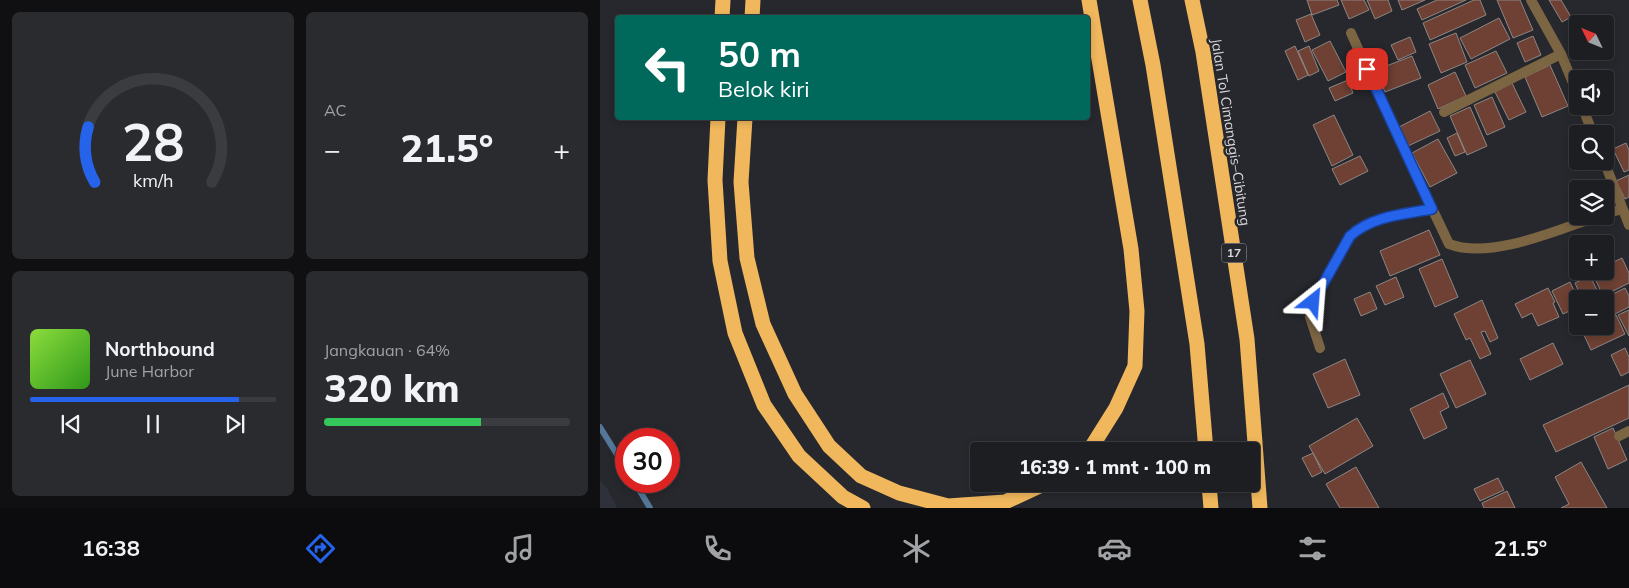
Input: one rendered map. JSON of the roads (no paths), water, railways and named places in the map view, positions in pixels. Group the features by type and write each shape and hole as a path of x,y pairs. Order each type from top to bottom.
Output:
{"highway":[{"path":"722,0 722,15"},
{"path":"752,15 753,0"},
{"path":"1088,0 1130,250 1137,311 1135,366 1116,408 1095,442"},
{"path":"1140,0 1153,65 1197,344 1205,442"},
{"name":"Jalan Tol Cimanggis–Cibitung","path":"1192,0 1203,52 1247,339 1260,508"},
{"path":"718,120 715,180 720,261 735,333 764,406 799,456 843,497 863,508"},
{"path":"745,120 741,182 747,258 763,324 794,394 829,446 861,476 899,494 948,506 1005,502 1027,492"},
{"path":"1210,492 1211,508"}],"street":[{"path":"1531,0 1561,54 1569,73"},
{"path":"1351,33 1449,244 1489,249 1529,239 1572,225"},
{"path":"1444,112 1561,54"},
{"path":"1607,170 1629,225"},
{"path":"1320,348 1310,311 1329,272 1350,236 1368,223 1399,214 1432,209"},
{"path":"1614,211 1622,209"},
{"path":"1619,436 1629,431"}],"waterway":[{"path":"600,427 615,451"},
{"path":"641,493 650,508"}]}
